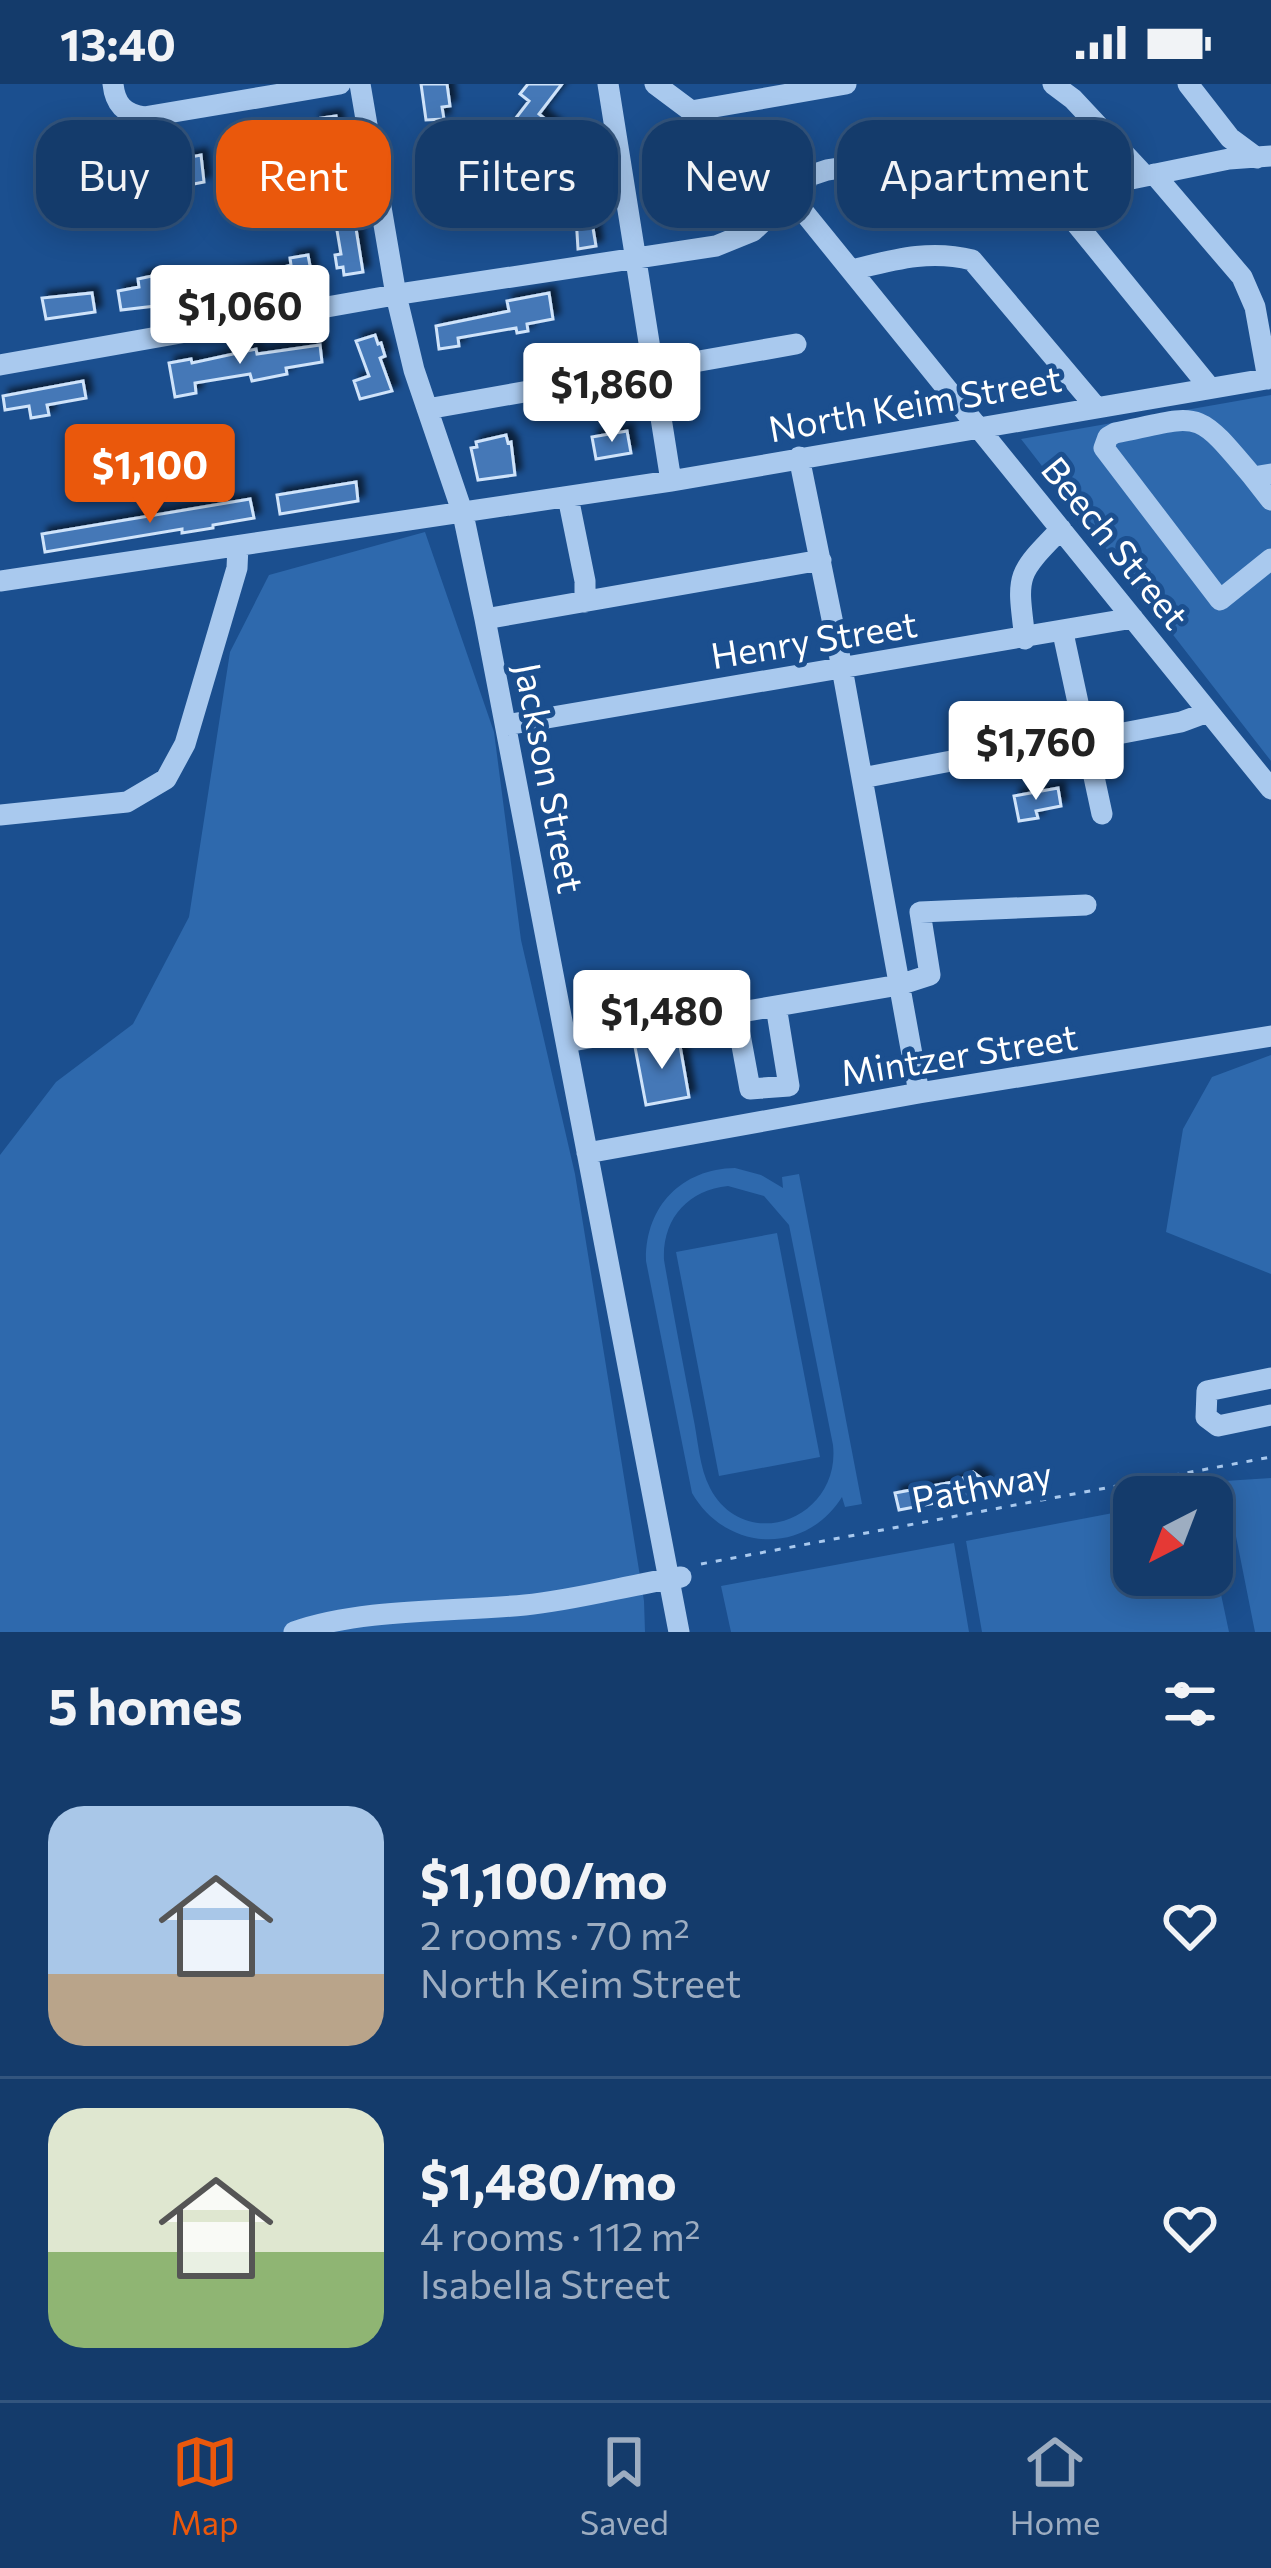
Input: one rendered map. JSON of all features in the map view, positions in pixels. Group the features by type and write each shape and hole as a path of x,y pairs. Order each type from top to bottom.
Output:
{"street":[{"path":"113,84 120,106 144,117 340,84"},
{"name":"Jackson Street","path":"360,84 396,295 427,409 463,514 485,619 587,1154 675,1578 679,1632"},
{"path":"608,84 670,482"},
{"name":"Beech Street","path":"655,84 703,120"},
{"path":"691,111 846,84"},
{"path":"1053,84 1150,175 1242,277 1255,307 1269,379"},
{"path":"1188,84 1230,138 1267,162"},
{"path":"1131,179 1229,159 1267,162"},
{"name":"Beech Street","path":"813,222 1271,789"},
{"path":"0,365 396,295 634,260 736,240 754,228"},
{"path":"1080,228 1210,388"},
{"path":"852,270 910,256 948,254 971,260 1096,407"},
{"path":"427,409 796,344"},
{"name":"North Keim Street","path":"0,580 670,482 1269,379"},
{"path":"1271,500 1262,475 1206,423 1185,418 1115,433 1104,448 1220,600 1271,559"},
{"path":"800,457 919,1093"},
{"path":"575,496 591,562 585,591"},
{"path":"1025,639 1020,578 1026,565 1061,529"},
{"path":"0,815 127,802 166,779 194,716 237,568 238,546"},
{"path":"485,619 585,591 820,560"},
{"name":"Henry Street","path":"506,725 1132,618"},
{"path":"1063,633 1102,814"},
{"path":"862,778 1086,741 1208,712"},
{"path":"566,1042 899,985 930,975 920,912 1086,905"},
{"path":"776,1006 797,1115"},
{"path":"736,1013 750,1089 789,1086"},
{"name":"Mintzer Street","path":"587,1154 919,1093 1271,1036"},
{"path":"1271,1378 1207,1391 1204,1396 1206,1417 1218,1426 1271,1415"},
{"path":"293,1632 356,1619 532,1604 675,1578"}],"path":[{"name":"Pathway","path":"701,1564 1271,1457"}],"shaded area":[{"path":"1271,395 1271,761 1021,439"},
{"path":"425,532 494,732 521,940 575,1174 644,1601 645,1632 0,1632 0,1155 56,1082 133,1024 189,917 230,652 269,575"},
{"path":"1271,1055 1271,1274 1166,1232 1183,1129 1212,1077"},
{"path":"735,1168 783,1188 782,1177 799,1174 862,1504 845,1507 842,1497 808,1530 787,1537 745,1536 725,1527 692,1493 646,1261 659,1208 683,1184 716,1170","holes":["728,1186 764,1196 789,1225 833,1445 831,1471 822,1492 807,1509 766,1523 745,1520 726,1508 706,1480 664,1260 673,1220 690,1200"]},
{"path":"777,1233 820,1457 719,1476 676,1252"},
{"path":"1271,1478 1271,1632 1255,1632 1233,1521 1233,1480"},
{"path":"1113,1513 1113,1596 1221,1596 1229,1632 982,1632 966,1541"},
{"path":"954,1543 969,1632 731,1632 721,1586"}],"building":[{"path":"421,84 447,84 450,106 442,107 444,119 426,120"},
{"path":"528,84 562,84 539,114 546,120 514,120 529,101 520,94"},
{"path":"201,155 204,182 192,184 192,157"},
{"path":"337,228 356,228 363,272 344,275 335,255 341,254"},
{"path":"577,228 593,228 596,246 578,249"},
{"path":"308,255 313,282 272,288 273,292 259,294 259,290 121,310 118,291 139,287 138,279 152,276 155,286 197,281 284,267 291,265 290,258"},
{"path":"92,293 95,312 46,319 42,298"},
{"path":"549,293 553,319 527,324 528,331 517,333 516,328 458,338 459,346 439,349 436,326 509,311 507,301"},
{"path":"375,335 392,391 360,399 354,381 369,376 356,341"},
{"path":"320,345 322,362 286,368 287,374 252,381 250,374 195,383 196,393 175,397 169,363 191,359 192,363 256,349 257,354"},
{"path":"83,381 86,398 47,405 49,415 31,418 29,406 5,410 3,396"},
{"path":"627,431 631,453 596,459 592,437"},
{"path":"506,435 515,475 478,480 471,448 477,447 476,442"},
{"path":"356,482 358,501 280,514 277,495"},
{"path":"250,499 254,518 45,552 42,534"},
{"path":"1058,788 1061,806 1036,811 1038,818 1019,821 1014,796"},
{"path":"679,1040 689,1097 646,1105 635,1047"},
{"path":"973,1472 985,1481 978,1500 961,1498 899,1510 895,1493 958,1481"}]}
